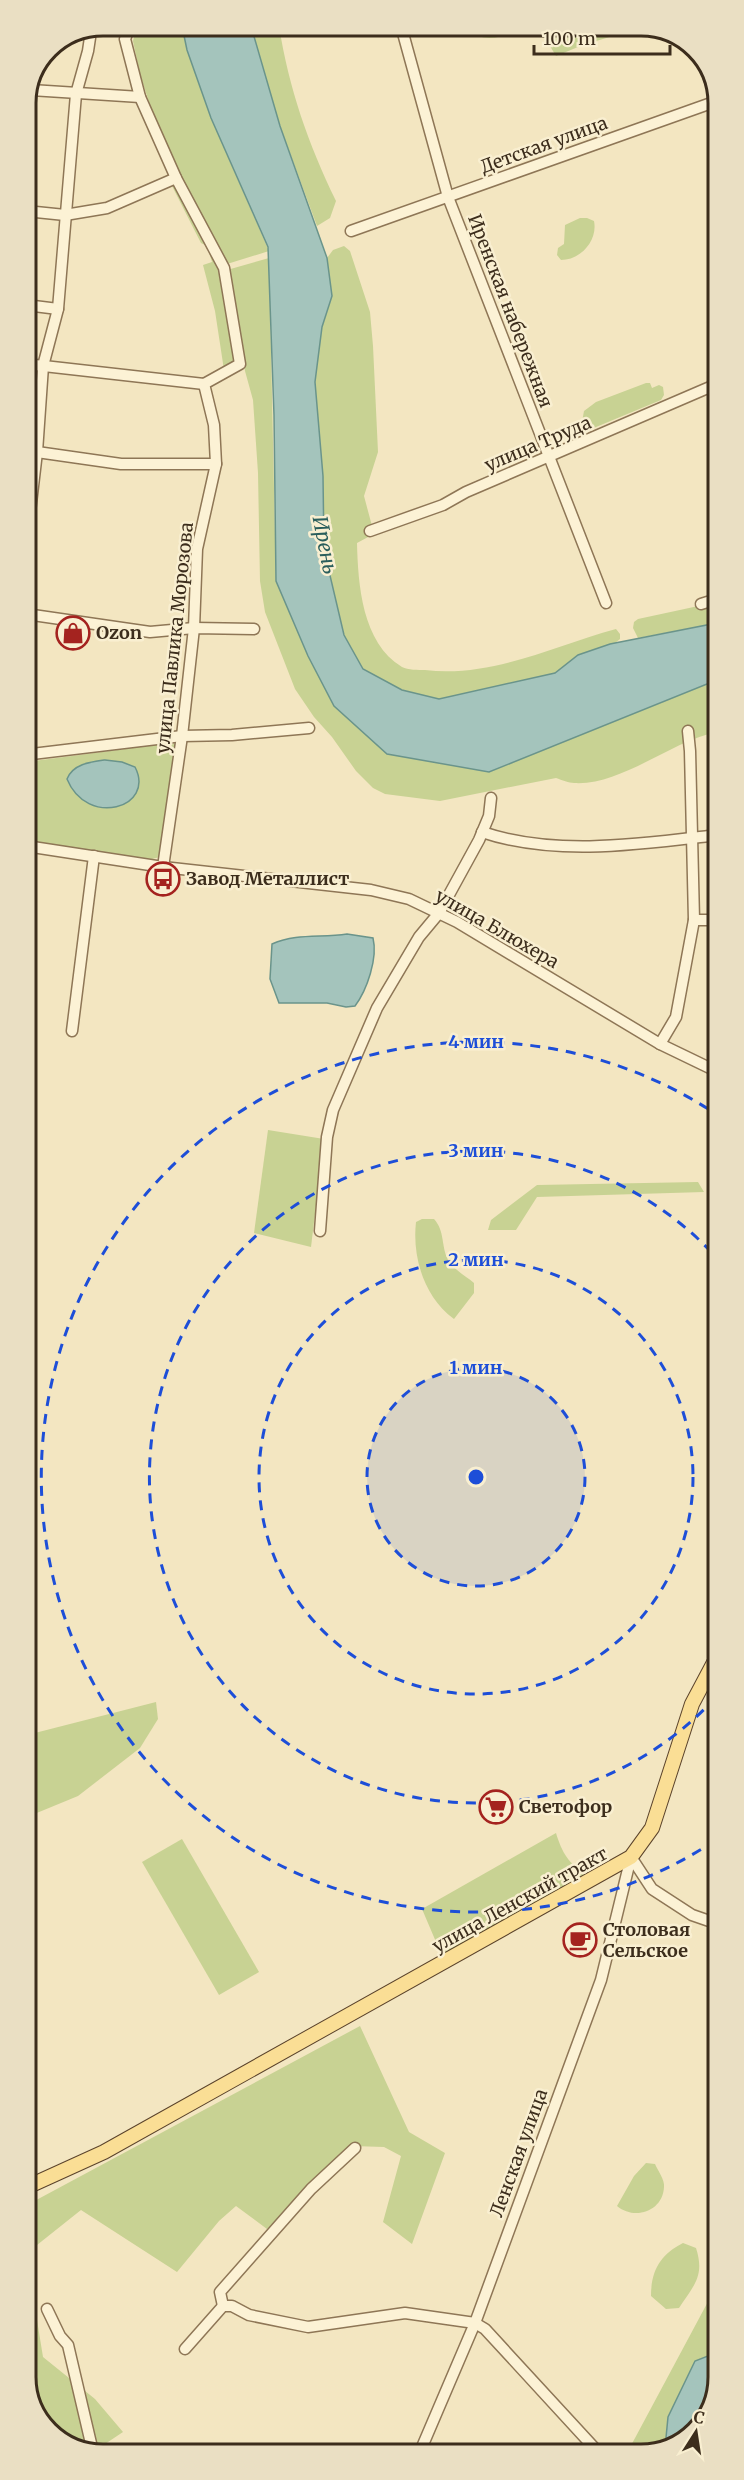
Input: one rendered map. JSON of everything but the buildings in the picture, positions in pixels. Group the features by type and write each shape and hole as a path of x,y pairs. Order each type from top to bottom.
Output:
{"main road":[{"name":"улица Ленский тракт","path":"36,2183 104,2152 631,1857 652,1828 692,1704 708,1674"}],"street":[{"path":"36,365 204,384 240,364 224,268 176,178 140,97 126,36"},
{"name":"Иренская набережная","path":"404,36 448,197 606,603"},
{"path":"36,461 43,366 58,309 76,94 90,37"},
{"path":"37,91 140,97"},
{"name":"Детская улица","path":"351,231 708,104"},
{"path":"36,212 65,214 108,208 176,178"},
{"path":"36,306 58,309"},
{"name":"улица Павлика Морозова","path":"163,867 182,736 194,628 197,549 216,464 214,425 204,384"},
{"name":"улица Труда","path":"370,531 443,505 708,388"},
{"path":"37,452 121,465 216,464"},
{"path":"700,604 708,602"},
{"path":"36,615 150,632 194,628 254,628"},
{"path":"36,754 182,736 232,735 309,728"},
{"path":"660,1044 676,1017 694,920 688,731"},
{"path":"320,1231 327,1137 333,1110 377,1008 419,937 439,913 482,832 489,816 491,798"},
{"path":"482,832 509,841 577,847 708,836"},
{"name":"улица Блюхера","path":"36,847 163,867 371,890 409,899 439,913 660,1044 708,1067"},
{"path":"72,1031 94,856"},
{"path":"694,920 708,920"},
{"path":"631,1857 652,1889 692,1915 708,1921"},
{"name":"Ленская улица","path":"423,2444 475,2323 601,1980 631,1857"},
{"path":"224,2306 220,2292 226,2284 311,2189 355,2148"},
{"path":"224,2306 249,2315 308,2326 405,2313 475,2323 485,2329 591,2444"},
{"path":"185,2349 224,2306"},
{"path":"46,2309 60,2336 68,2345 91,2443"}],"green space":[{"path":"134,36 184,36 211,118 269,251 227,264 184,187 153,115 140,74 133,41"},
{"path":"254,36 281,36 288,72 301,115 336,201 330,218 317,226 280,126"},
{"path":"478,36 501,36 494,38"},
{"path":"555,36 565,38 613,36 556,56 550,46 551,38"},
{"path":"173,183 222,270 237,358 224,370 215,311 203,265 212,262 207,246 201,243 172,186"},
{"path":"580,218 594,221 595,228 591,242 575,257 561,260 557,255 558,248 564,244 565,225"},
{"path":"344,246 350,251 370,312 373,346 378,452 364,496 372,526 367,529 370,536 357,543 361,594 370,628 378,643 404,668 450,671 498,665 522,659 616,629 620,634 620,639 615,643 578,655 555,673 439,699 402,690 363,669 344,635 324,550 323,476 315,382 322,327 332,296 327,258 333,250"},
{"path":"269,258 276,581 308,656 334,706 387,754 489,772 708,684 708,735 682,744 628,771 592,782 572,783 556,778 440,801 385,794 373,788 356,771 295,689 265,612 260,581 258,473 253,400 245,371 227,270"},
{"path":"650,383 652,388 659,385 663,387 664,395 661,400 572,437 570,433 572,428 582,422 584,411 596,402"},
{"path":"708,604 708,625 638,638 633,628 634,622 638,619"},
{"path":"167,741 175,744 176,753 160,857 152,859 99,854 36,844 36,761"},
{"path":"268,1130 324,1139 311,1247 254,1233"},
{"path":"698,1182 704,1192 537,1197 516,1230 488,1230 491,1220 537,1185"},
{"path":"422,1219 434,1219 440,1228 448,1260 474,1283 474,1293 454,1319 435,1299 422,1275 415,1235 416,1222"},
{"path":"156,1702 158,1719 140,1748 78,1796 36,1813 36,1733"},
{"path":"556,1833 567,1857 586,1874 442,1956 422,1909"},
{"path":"182,1839 259,1972 219,1995 142,1862"},
{"path":"360,2026 409,2132 445,2153 412,2244 383,2222 401,2156 384,2147 352,2146 267,2229 236,2206 219,2221 177,2272 81,2210 36,2246 36,2200"},
{"path":"646,2163 655,2164 661,2176 664,2184 662,2195 653,2208 640,2213 632,2213 617,2206 634,2176"},
{"path":"683,2243 696,2248 699,2273 679,2308 666,2309 651,2296 653,2278 663,2258"},
{"path":"708,2302 708,2356 695,2361 675,2402 666,2402 666,2439 632,2444"},
{"path":"36,2306 43,2357 95,2399 123,2432 105,2444 86,2442 70,2435 50,2418 37,2390"}],"water":[{"path":"184,36 254,36 280,126 327,258 332,296 322,327 315,382 323,476 324,550 344,635 363,669 402,690 439,699 555,673 578,655 610,644 708,625 708,684 489,772 387,754 334,706 308,656 276,581 274,415 268,247 211,118"},
{"path":"105,760 122,762 135,767 139,781 136,793 128,802 116,807 103,808 89,804 77,794 67,779 78,767"},
{"path":"347,934 373,938 374,946 370,974 355,1006 346,1007 327,1003 279,1003 270,979 272,944 300,937"},
{"path":"708,2356 707,2390 702,2402 675,2402 695,2361"}],"place":[{"name":"Ozon","path":"73,633"},
{"name":"Завод Металлист","path":"163,879"},
{"name":"Светофор","path":"496,1807"},
{"name":"Столовая Сельское","path":"580,1940"}],"water label":[{"name":"Ирень","path":"325,545"}]}
